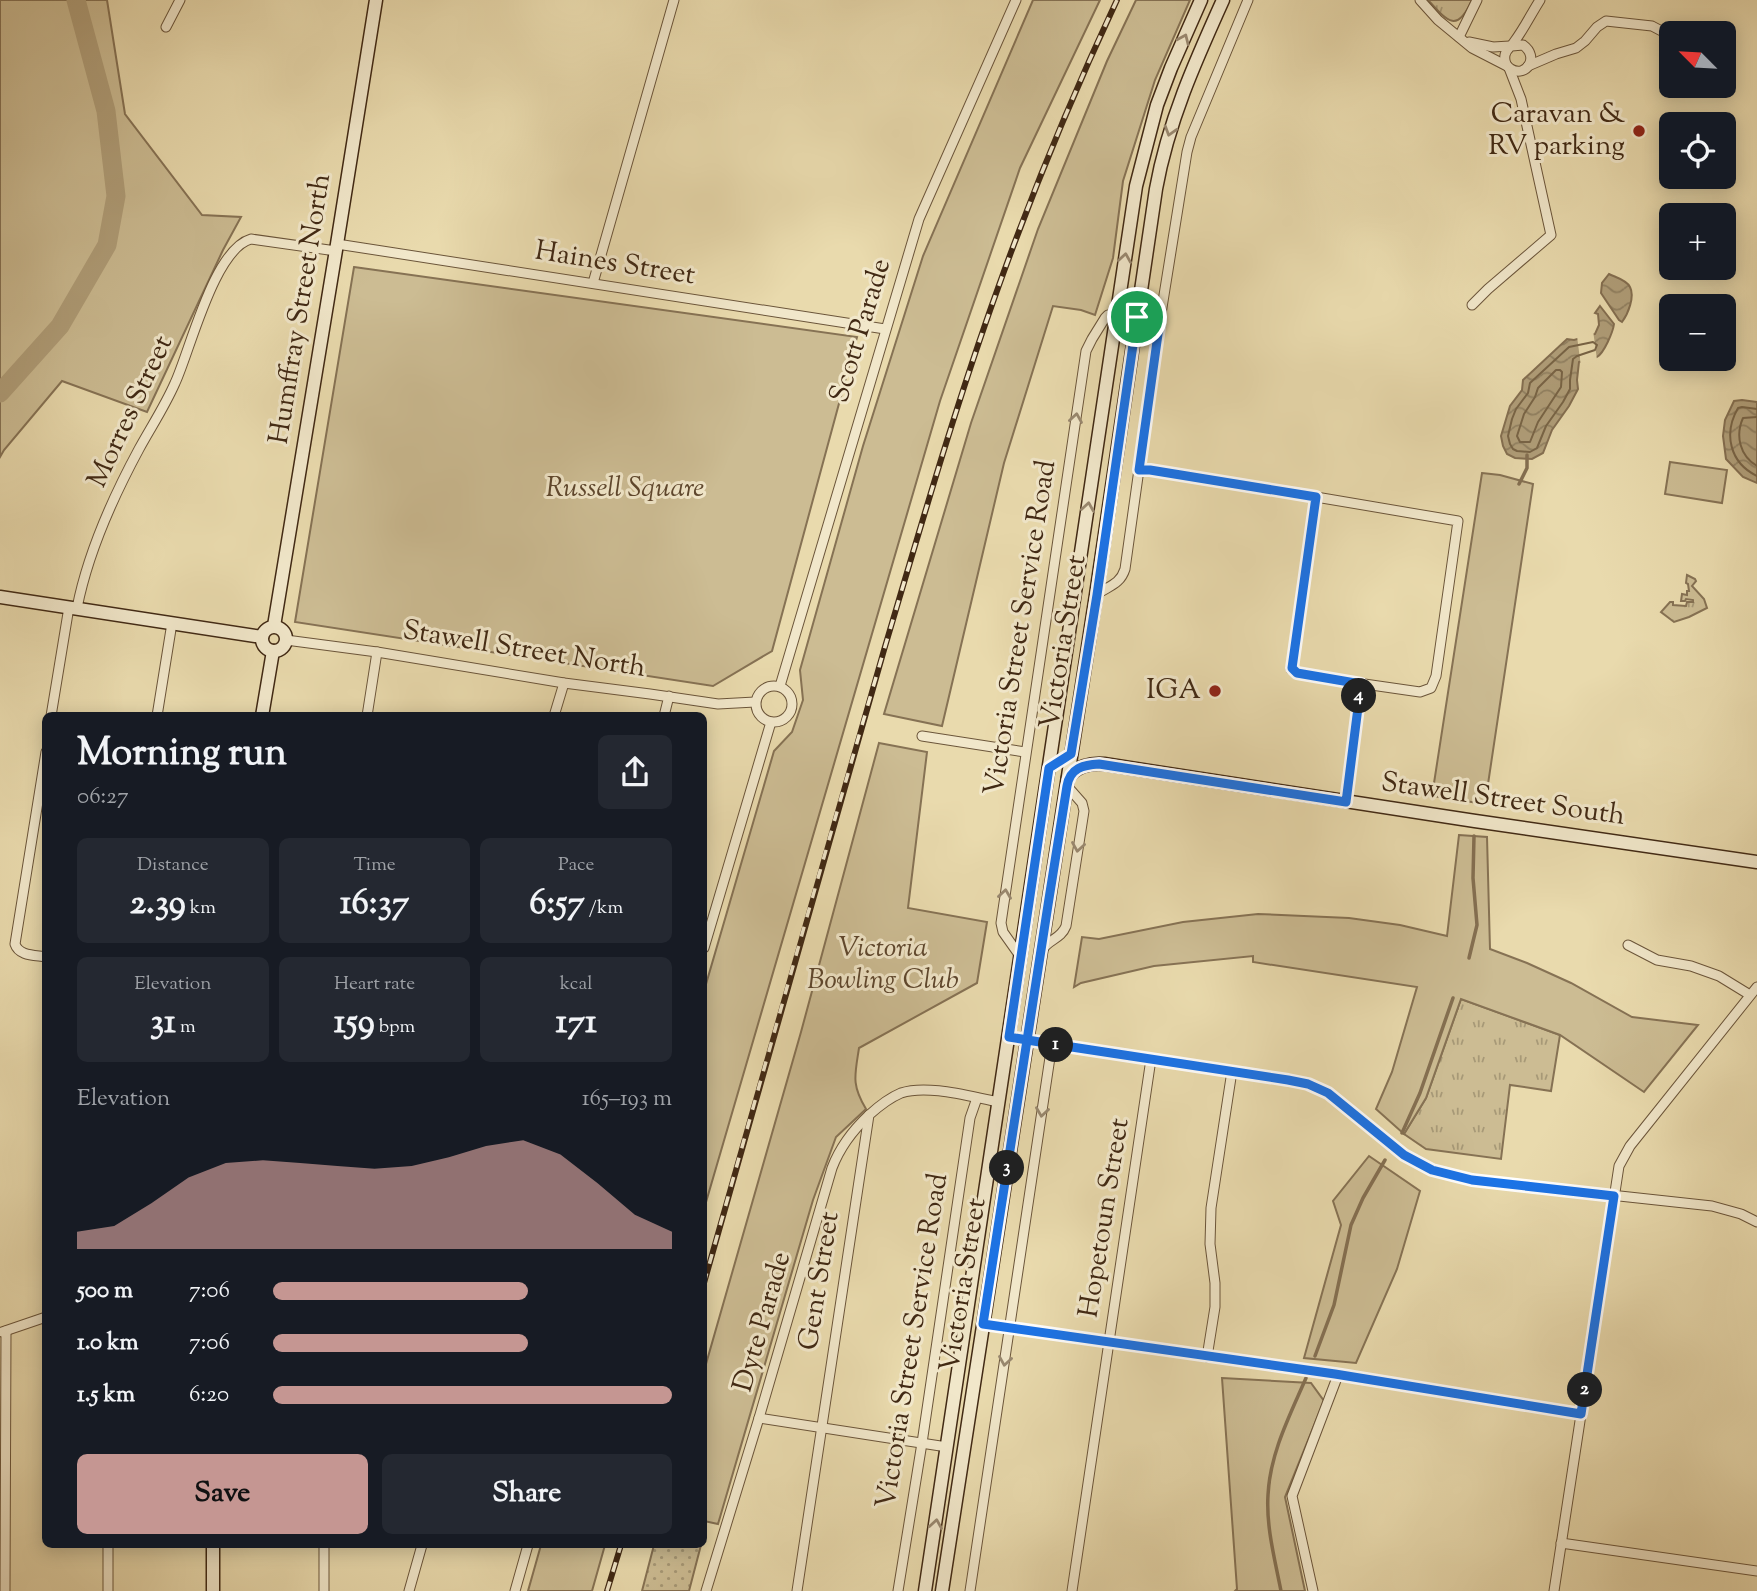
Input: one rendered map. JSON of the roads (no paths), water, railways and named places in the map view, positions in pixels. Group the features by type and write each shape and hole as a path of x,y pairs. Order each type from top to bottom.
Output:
{"main road":[{"name":"Humffray Street North","path":"274,626 376,0"},
{"name":"Victoria Street","path":"925,1591 1136,186 1149,133 1171,68 1201,0"},
{"name":"Victoria Street","path":"942,1591 1097,595 1160,164 1179,103 1223,0"},
{"path":"1116,316 1137,317"},
{"path":"0,597 261,637"},
{"path":"274,626 282,629 286,640 281,648 273,651 264,646 261,637 266,629 274,626"},
{"path":"263,712 273,651"},
{"path":"1049,768 1071,754"},
{"name":"Stawell Street South","path":"1071,754 1122,762 1159,773"},
{"name":"Stawell Street South","path":"1067,782 1076,769 1095,764 1757,862"},
{"path":"1009,1037 1027,1040"},
{"path":"213,1548 213,1591"}],"street":[{"path":"166,27 180,0"},
{"path":"593,283 674,0"},
{"name":"Scott Parade","path":"780,685 919,219 1016,0"},
{"path":"1097,595 1117,583 1124,574 1160,320 1189,144 1248,0"},
{"path":"1420,0 1461,39 1478,51 1519,71 1579,46 1606,21 1652,26 1659,30"},
{"path":"1461,39 1477,0"},
{"path":"1472,305 1551,235 1521,99 1505,56 1540,0"},
{"path":"1521,99 1531,59 1526,34 1529,17"},
{"path":"1461,39 1493,47 1519,44 1528,49 1556,54"},
{"name":"Haines Street","path":"242,243 253,240 337,247 593,283 885,330"},
{"name":"Morres Street","path":"52,712 73,608 89,559 133,462 176,382 207,296 219,273 242,243"},
{"name":"Victoria Street Service Road","path":"1020,956 1003,932 1001,923 1025,752 1086,351 1105,318 1108,315 1116,316"},
{"path":"1137,317 1160,320"},
{"path":"1139,470 1150,470 1316,497 1458,521 1436,676 1431,688 1420,692 1361,684 1297,673 1292,668 1316,497"},
{"path":"158,712 172,622"},
{"name":"Stawell Street North","path":"286,640 718,704 755,702"},
{"path":"368,712 377,652"},
{"path":"555,712 564,683"},
{"path":"1346,802 1361,684"},
{"path":"780,685 789,693 793,704 790,714 782,721 771,722 757,713 755,702 763,688 780,685"},
{"path":"665,712 669,696"},
{"path":"707,938 771,722"},
{"path":"922,736 1025,752"},
{"path":"42,776 15,940 17,949 23,953 42,956"},
{"path":"1040,952 1047,943 1064,931 1072,888 1084,808 1067,782"},
{"path":"1628,945 1657,960 1719,976 1750,995"},
{"path":"1554,1591 1619,1166 1630,1146 1757,986"},
{"path":"1027,1040 1297,1082 1320,1089 1343,1104 1404,1155 1432,1170 1472,1180 1722,1208 1757,1222"},
{"path":"970,1591 1052,1044"},
{"name":"Hopetoun Street","path":"1072,1591 1151,1059"},
{"path":"1207,1357 1215,1307 1210,1244 1211,1208 1232,1072"},
{"path":"869,1115 890,1099 911,1091 933,1091 999,1102"},
{"name":"Victoria Street Service Road","path":"898,1591 968,1127 977,1098"},
{"name":"Dyte Parade","path":"706,1591 832,1168 849,1136 869,1115"},
{"name":"Gent Street","path":"797,1591 869,1115"},
{"path":"5,1591 3,1332 42,1318"},
{"path":"983,1324 1338,1375 1581,1414"},
{"path":"1313,1591 1293,1496 1338,1375"},
{"path":"759,1418 947,1447"},
{"path":"1561,1543 1757,1571"},
{"path":"108,1548 108,1591"},
{"path":"324,1548 324,1591"},
{"path":"409,1591 421,1548"},
{"path":"515,1591 527,1548"}],"water":[{"path":"1609,274 1626,282 1630,287 1630,305 1622,322 1601,293 1602,283"},
{"path":"1600,306 1614,324 1610,337 1597,357 1579,362 1578,389 1552,430 1543,453 1532,459 1515,458 1507,454 1501,436 1510,406 1522,390 1523,380 1567,339 1574,340 1595,334 1599,325 1598,314 1595,313"},
{"path":"1734,401 1757,402 1757,483 1743,477 1726,459 1723,436 1725,420"}],"waterway":[{"path":"0,393 60,326 107,245 116,196 106,111 76,0"},
{"path":"1519,484 1527,468 1527,455"},
{"path":"1469,958 1477,925 1473,878 1474,836"},
{"path":"1402,1133 1420,1093 1453,998"},
{"path":"1315,1356 1334,1305 1351,1225 1385,1160"},
{"path":"1281,1591 1268,1519 1268,1495 1273,1464 1282,1435 1306,1378"}],"railway":[{"path":"707,1272 838,808 911,559 982,333 1025,215 1117,0"},
{"path":"607,1591 620,1548"}],"place":[{"name":"Caravan & RV parking","path":"1639,131"},
{"name":"IGA","path":"1215,691"}],"park label":[{"name":"Russell Square","path":"625,489"},
{"name":"Victoria Bowling Club","path":"883,965"}]}
